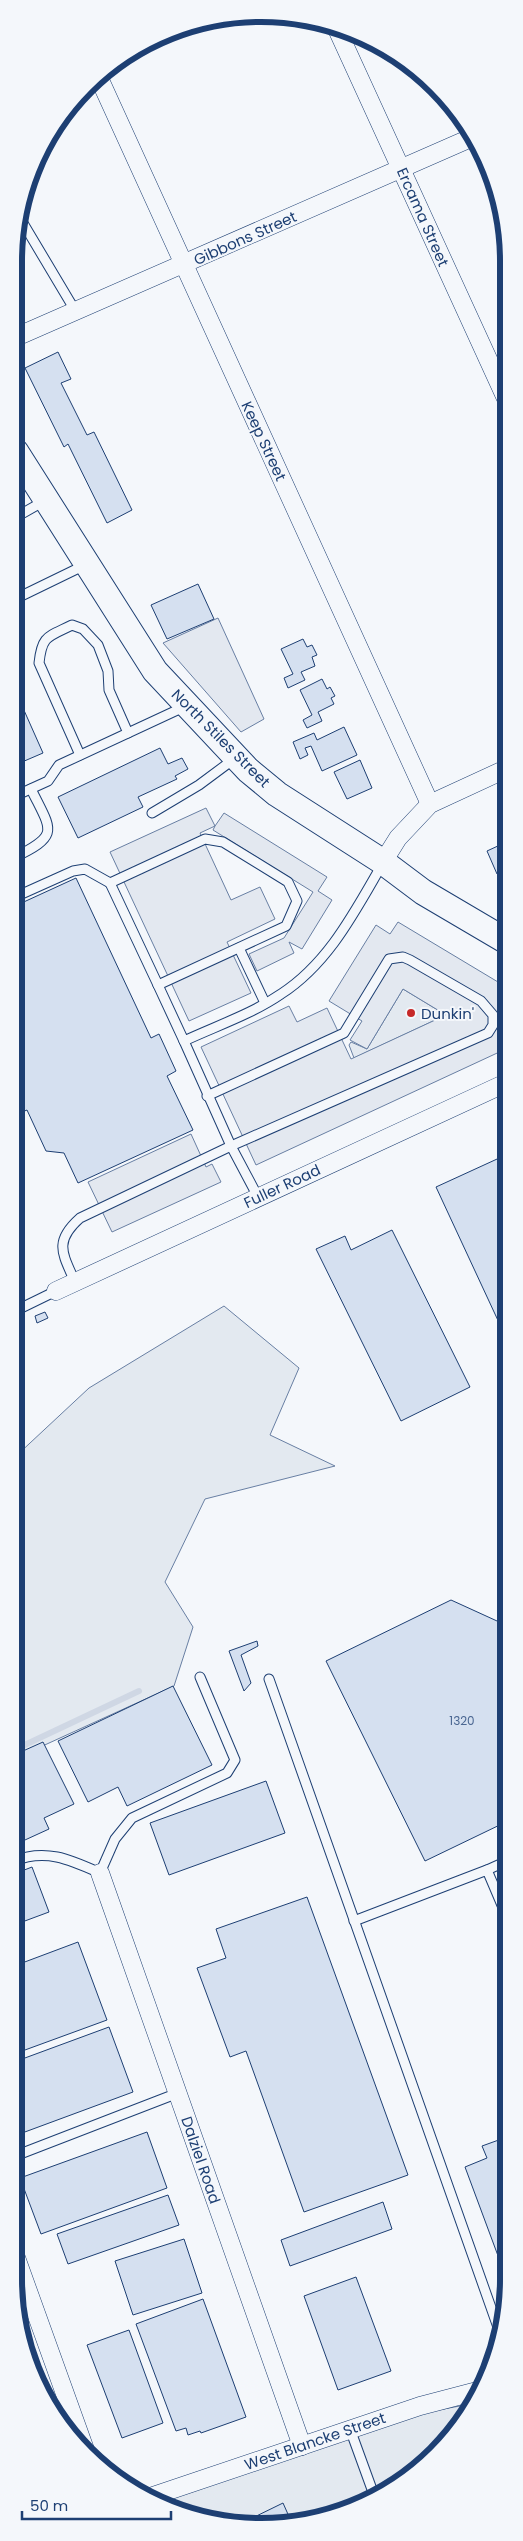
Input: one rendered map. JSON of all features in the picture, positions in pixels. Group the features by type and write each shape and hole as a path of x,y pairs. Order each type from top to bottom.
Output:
{"main road":[{"name":"North Stiles Street","path":"22,462 156,671 186,706 236,757 277,794 383,862 424,892 500,937"}],"street":[{"name":"Ercama Street","path":"340,36 500,385"},
{"name":"Keep Street","path":"102,84 430,804"},
{"name":"Gibbons Street","path":"22,334 467,141"},
{"path":"383,862 398,838 430,804 500,772"},
{"name":"Fuller Road","path":"56,1291 500,1086"},
{"name":"Dalziel Road","path":"100,1874 302,2446"},
{"path":"23,2288 78,2433"},
{"name":"West Blancke Street","path":"157,2495 420,2406 472,2392"}],"lane":[{"path":"25,227 76,312"},
{"path":"22,514 46,500"},
{"path":"22,596 87,564"},
{"path":"80,755 39,663 41,647 45,639 72,625 84,629 98,645 108,671 109,690 128,733"},
{"path":"22,793 48,781 58,765 186,706"},
{"path":"152,813 199,785 236,757"},
{"path":"22,853 42,843 48,833 47,822 31,789"},
{"path":"110,882 204,839 223,842 288,882 297,901 286,926 158,985"},
{"path":"184,1041 265,1003 303,978 339,936 383,862"},
{"path":"22,894 73,871 85,870 110,882 231,1146 258,1197"},
{"path":"238,948 265,1003"},
{"path":"76,1282 62,1251 63,1239 70,1227 80,1218 231,1146 488,1033 493,1025 493,1015 481,1001 410,960 395,956 389,959 344,1033 208,1096"},
{"path":"22,1308 56,1291"},
{"path":"22,1859 40,1854 56,1856 100,1874 115,1839 132,1818 220,1778 232,1766 235,1760 200,1677"},
{"path":"269,1679 496,2323"},
{"path":"354,1921 500,1864"},
{"path":"487,1870 500,1899"},
{"path":"22,2153 178,2093"},
{"path":"350,2429 372,2491"}],"shaded area":[{"path":"218,618 264,719 241,732 163,643"},
{"path":"206,808 215,826 200,833 231,900 260,887 275,919 227,942 251,993 189,1021 110,852"},
{"path":"224,813 327,877 318,891 332,900 302,949 289,942 294,953 257,971 249,954 284,938 313,892 213,830"},
{"path":"398,922 500,983 500,1052 256,1165 201,1047 289,1006 297,1022 327,1008 351,1059 446,1015 403,989 367,1049 350,1040 362,1021 329,1001 376,925 390,934"},
{"path":"403,989 446,1015 354,1058 349,1045 351,1042 367,1049"},
{"path":"191,1134 206,1167 212,1164 221,1182 112,1232 88,1182"},
{"path":"224,1306 299,1368 270,1435 335,1466 205,1499 165,1582 193,1627 174,1686 22,1755 22,1450 89,1388"},
{"path":"464,2405 441,2437 407,2469 367,2494 338,2506 293,2516 246,2518 215,2514 185,2506 165,2498 368,2423"}],"building":[{"path":"58,352 71,379 61,383 87,435 94,432 132,510 107,523 68,444 64,447 25,368"},
{"path":"198,584 214,619 167,639 151,605"},
{"path":"303,639 307,647 312,645 317,655 312,657 315,666 301,672 305,680 288,688 284,678 293,674 281,649"},
{"path":"322,679 327,689 330,687 335,696 331,698 334,704 318,712 322,721 307,728 303,720 312,715 300,690"},
{"path":"22,706 43,753 22,762"},
{"path":"344,727 357,755 322,771 311,746 305,748 308,755 300,759 293,742 314,733 317,740"},
{"path":"160,748 168,764 182,758 188,769 175,776 177,779 138,797 143,807 78,838 58,797"},
{"path":"360,760 372,788 347,799 334,772"},
{"path":"500,845 500,873 497,874 487,851"},
{"path":"76,878 151,1038 159,1034 176,1071 167,1076 193,1130 78,1183 64,1153 46,1151 27,1110 22,1112 22,903"},
{"path":"500,1158 500,1325 436,1187"},
{"path":"392,1230 470,1387 401,1421 316,1249 345,1236 351,1250"},
{"path":"45,1312 48,1318 37,1323 35,1316"},
{"path":"451,1600 500,1622 500,1825 425,1861 326,1661"},
{"path":"257,1641 258,1646 241,1655 251,1683 244,1691 229,1651"},
{"path":"173,1686 212,1765 127,1806 118,1787 88,1802 58,1741"},
{"path":"43,1742 74,1804 44,1818 49,1829 22,1841 22,1751"},
{"path":"266,1781 285,1833 169,1875 150,1823"},
{"path":"32,1867 49,1912 22,1922 22,1871"},
{"path":"307,1897 408,2175 304,2212 246,2051 230,2057 197,1968 226,1958 216,1929"},
{"path":"78,1942 107,2020 22,2051 22,1963"},
{"path":"109,2027 133,2092 22,2133 22,2059"},
{"path":"147,2132 167,2188 41,2234 22,2183 22,2177"},
{"path":"500,2140 500,2261 465,2167 487,2158 482,2146"},
{"path":"168,2195 179,2225 68,2264 57,2234"},
{"path":"383,2202 392,2229 290,2266 281,2240"},
{"path":"184,2239 202,2293 133,2315 115,2261"},
{"path":"356,2277 391,2371 338,2390 304,2296"},
{"path":"203,2299 246,2417 201,2433 200,2431 188,2435 186,2428 176,2431 136,2324"},
{"path":"129,2330 163,2423 122,2438 87,2345"},
{"path":"283,2503 289,2516 277,2518 252,2518"}],"waterway":[{"path":"22,1746 139,1691"}],"place":[{"name":"Dunkin'","path":"411,1013"}]}
